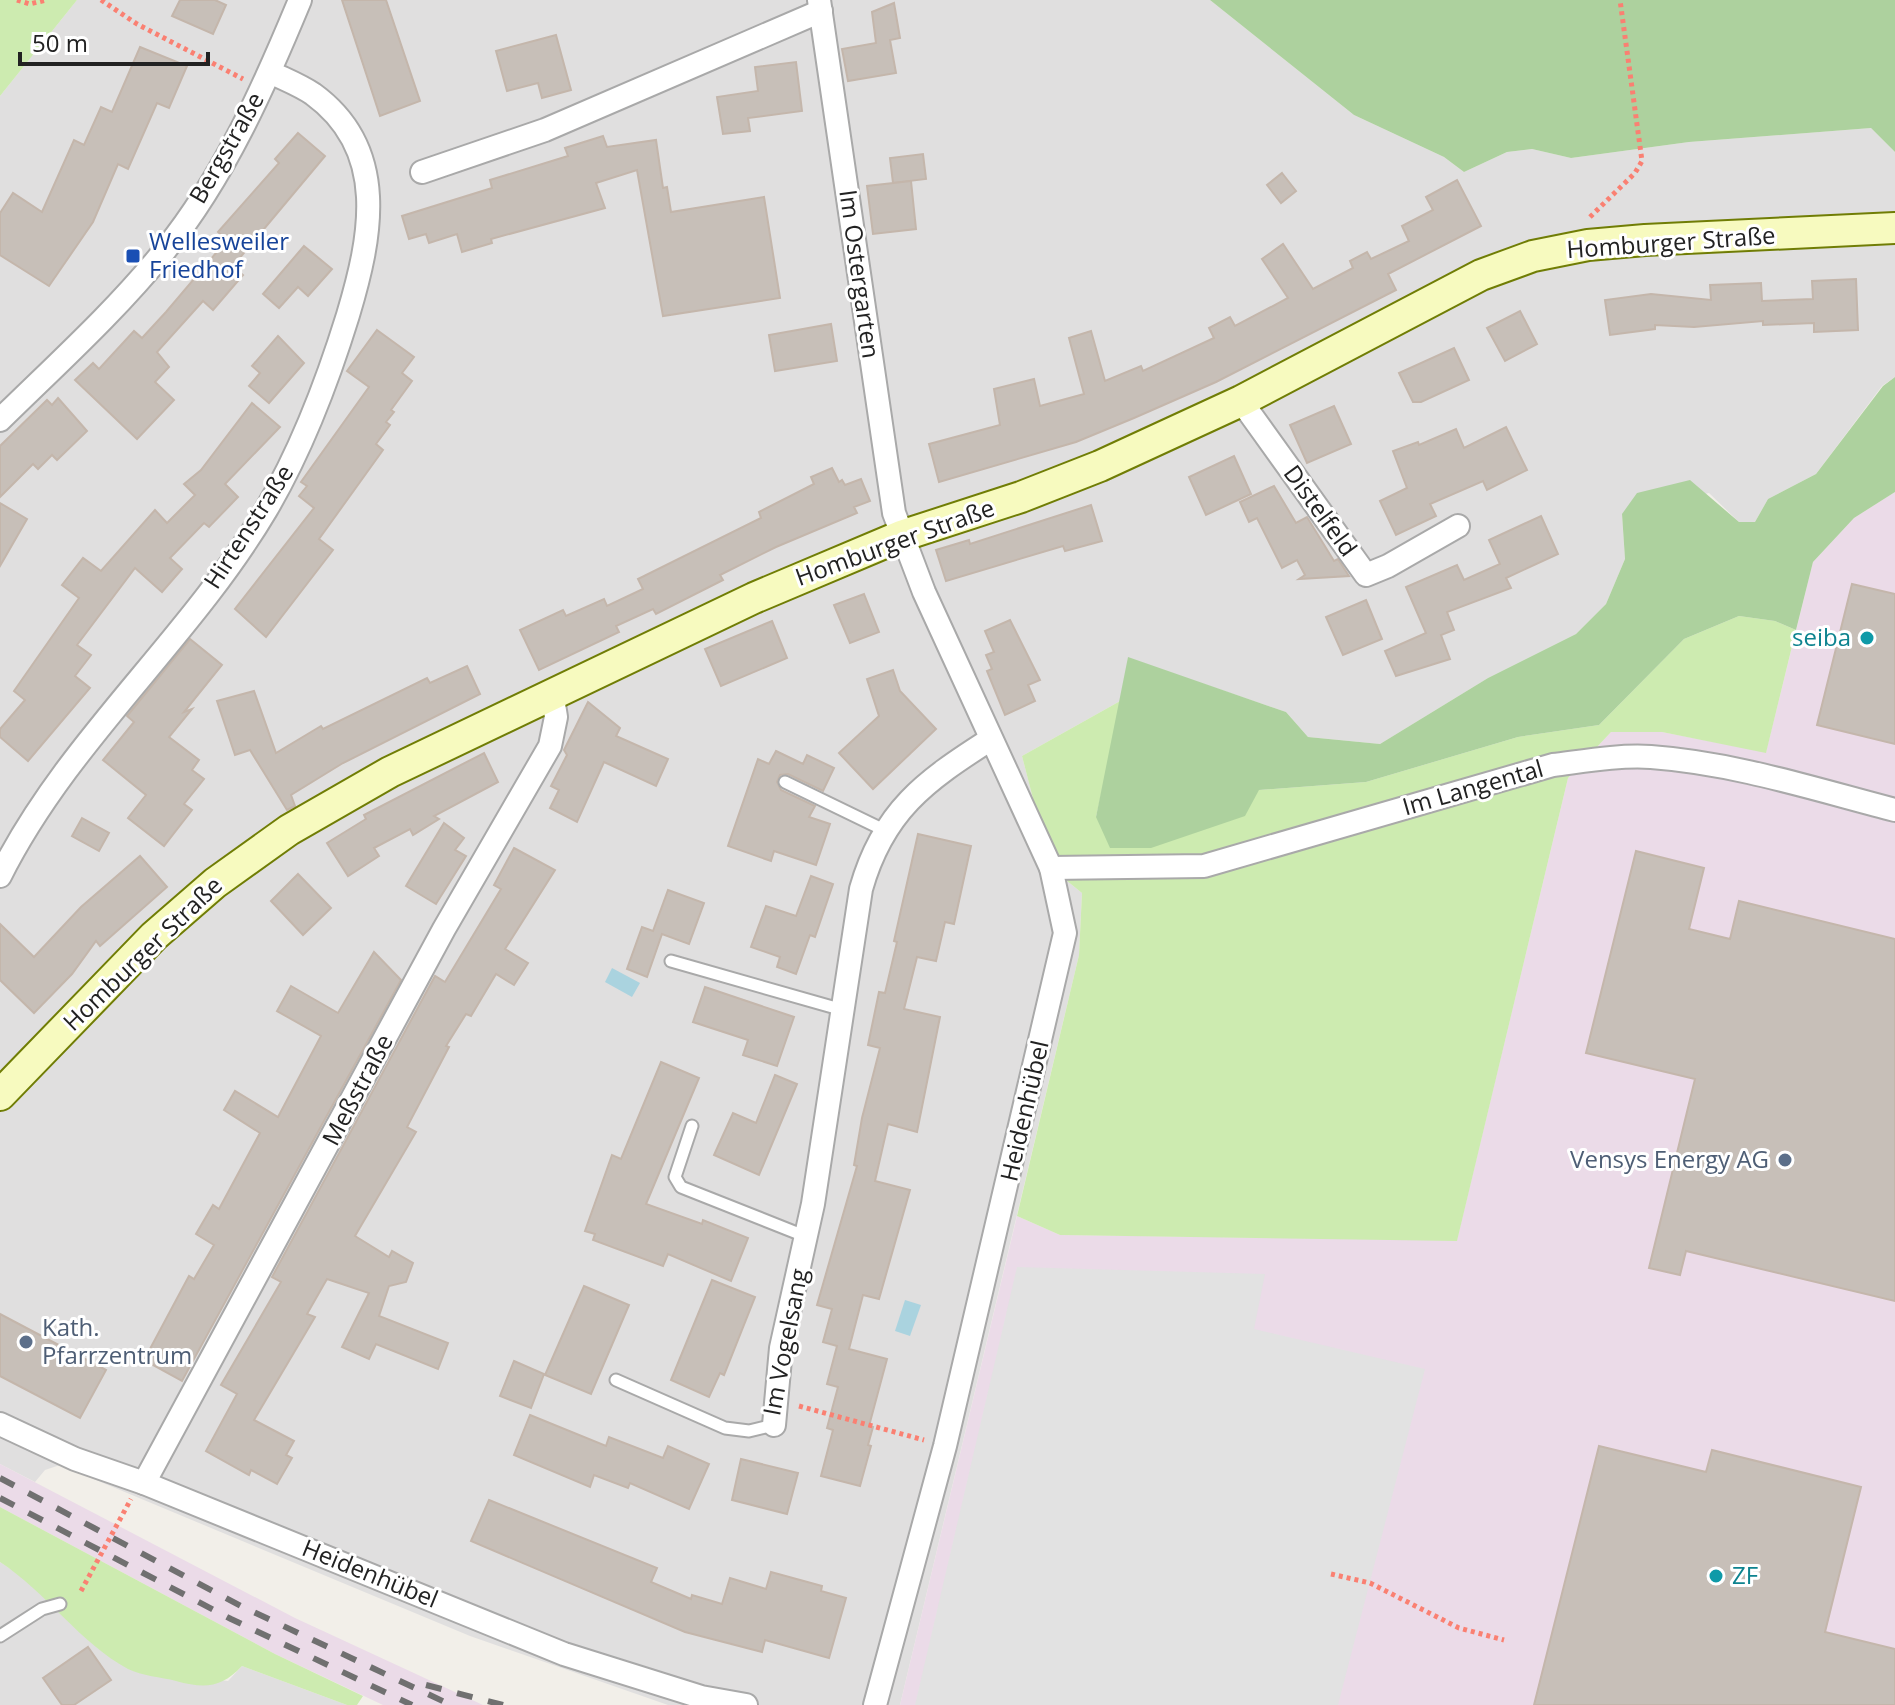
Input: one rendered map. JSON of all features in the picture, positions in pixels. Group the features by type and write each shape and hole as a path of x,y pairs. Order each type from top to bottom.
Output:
{"main road":[{"name":"Homburger Straße","path":"0,1095 154,936 215,883 289,830 390,772 754,598 901,536 1021,497 1100,466 1241,401 1481,275 1533,256 1588,245 1895,228"}],"street":[{"name":"Bergstraße","path":"0,420 99,325 166,249 218,171 266,79 300,0"},
{"name":"Im Ostergarten","path":"422,172 545,130 820,6 894,513 901,536"},
{"name":"Hirtenstraße","path":"0,876 46,800 217,581 266,511 300,447 333,364 367,242 369,184 359,153 337,117 313,94 266,79"},
{"name":"Distelfeld","path":"1241,401 1366,575 1458,526"},
{"name":"Heidenhübel","path":"875,1705 945,1446 1065,933 1051,868 901,536"},
{"name":"Meßstraße","path":"138,1491 444,929 550,746 556,717 552,692"},
{"name":"Im Vogelsang","path":"774,1425 781,1348 807,1237 845,1011 861,889 884,830 919,790 991,739"},
{"name":"Im Langental","path":"1051,868 1204,866 1553,765 1604,758 1649,757 1738,768 1895,810"},
{"name":"Heidenhübel","path":"0,1424 138,1491 564,1654 701,1697 746,1705"}],"lane":[{"path":"785,782 884,830"},
{"path":"671,961 845,1011"},
{"name":"Im Vogelsang","path":"692,1126 675,1177 681,1187 807,1237"},
{"name":"Im Vogelsang","path":"616,1380 725,1428 749,1431 774,1425"},
{"path":"0,1636 42,1609 60,1604"}],"path":[{"path":"17,0 30,4 46,0"},
{"path":"101,0 231,76 266,79"},
{"path":"1588,245 1589,218 1635,173 1642,161 1620,0"},
{"path":"775,1400 945,1446"},
{"path":"81,1591 138,1491"},
{"path":"1331,1574 1370,1583 1459,1628 1504,1640"}],"shaded area":[{"path":"77,0 1210,0 1354,115 1444,157 1464,172 1507,152 1532,149 1571,158 1689,142 1871,128 1895,152 1895,377 1882,386 1816,474 1768,499 1755,522 1739,522 1709,493 1622,514 1625,559 1606,604 1576,634 1488,678 1380,744 1308,737 1286,712 1128,658 1122,700 1022,756 1051,868 1082,893 1079,955 900,1705 668,1705 470,1636 60,1465 45,1470 35,1482 0,1464 0,96"},
{"path":"1895,492 1895,1705 900,1705 1017,1216 1060,1235 1457,1240 1568,778 1611,732 1662,732 1766,752 1813,562 1854,518"},
{"path":"1017,1267 1265,1274 1254,1329 1425,1369 1338,1705 915,1705"},
{"path":"0,1464 295,1618 483,1705 383,1705 275,1654 0,1507"},
{"path":"0,1562 26,1579 87,1636 129,1669 228,1681 242,1666 347,1705 0,1705"}],"green space":[{"path":"0,0 77,0 0,96"},
{"path":"1210,0 1895,0 1895,152 1871,128 1689,142 1571,158 1532,149 1507,152 1464,172 1444,157 1354,115"},
{"path":"1895,377 1895,492 1854,518 1813,562 1796,630 1775,621 1739,616 1684,639 1599,725 1518,737 1366,782 1259,790 1245,816 1151,848 1110,848 1096,817 1128,657 1286,712 1308,737 1380,744 1488,678 1576,634 1606,604 1625,559 1622,514 1637,493 1690,480 1739,522 1755,522 1768,499 1816,474 1883,386"},
{"path":"1739,616 1775,621 1796,630 1766,753 1662,732 1611,732 1568,778 1457,1241 1060,1235 1017,1216 1079,955 1082,893 1051,868 1022,756 1122,700 1096,817 1259,790 1366,782 1518,737 1599,725 1684,639"},
{"path":"0,1507 275,1654 363,1696 357,1705 347,1705 242,1666 220,1683 204,1686 128,1669 94,1646 33,1588 0,1562"}],"water":[{"path":"612,968 640,983 632,997 605,982"},
{"path":"905,1300 921,1305 910,1336 895,1331"}],"building":[{"path":"180,0 215,0 226,5 213,34 172,16"},
{"path":"342,0 386,0 420,101 380,116"},
{"path":"894,3 900,38 890,40 896,73 848,81 842,49 876,43 872,12"},
{"path":"556,35 571,90 542,98 538,83 507,91 496,51"},
{"path":"140,47 187,66 169,108 157,103 128,169 118,164 93,222 49,286 0,255 0,213 13,193 42,212 74,140 84,145 101,107 112,112"},
{"path":"796,62 802,111 748,118 750,131 723,134 717,97 758,91 755,67"},
{"path":"298,133 325,156 233,266 243,275 213,310 203,301 157,352 169,367 155,382 174,400 137,439 75,380 93,363 99,369 134,331 142,338 166,312 227,240 218,232 279,163 275,159"},
{"path":"603,136 607,147 656,140 663,188 667,187 671,212 764,197 780,298 663,316 637,170 596,183 605,208 491,239 492,243 462,252 457,234 429,243 426,234 409,239 402,216 492,188 490,180 568,156 565,148"},
{"path":"923,154 926,179 893,183 890,158"},
{"path":"1282,173 1296,191 1281,203 1267,185"},
{"path":"1457,180 1481,226 1388,274 1396,290 1216,382 1134,418 1076,442 939,482 929,444 1000,425 994,389 1034,379 1040,406 1084,394 1069,338 1091,331 1105,381 1141,366 1143,371 1214,338 1209,328 1230,317 1235,326 1288,298 1262,259 1283,244 1313,289 1353,268 1350,261 1367,252 1371,259 1409,241 1402,226 1433,210 1426,197"},
{"path":"911,181 916,229 873,234 867,186"},
{"path":"304,246 332,269 308,296 298,287 279,308 263,294"},
{"path":"1856,279 1858,330 1814,332 1814,323 1763,325 1763,321 1694,327 1655,325 1655,329 1610,335 1605,300 1651,294 1711,300 1710,285 1761,283 1762,301 1813,299 1812,281"},
{"path":"1520,311 1537,344 1505,361 1487,328"},
{"path":"831,324 837,361 775,371 769,335"},
{"path":"377,330 414,357 402,373 412,381 391,410 394,412 386,422 390,425 376,444 383,450 319,539 333,550 266,637 235,609 314,508 299,496 307,486 301,482 369,387 347,371"},
{"path":"278,336 304,363 269,403 249,386 260,373 252,366"},
{"path":"1454,348 1469,380 1421,402 1413,402 1399,373"},
{"path":"58,398 87,431 57,460 52,455 38,469 33,464 0,497 0,446 47,400 52,405"},
{"path":"252,403 280,427 225,484 238,497 209,527 204,523 170,558 182,569 162,592 135,568 77,645 91,655 75,676 90,688 28,761 0,737 0,729 25,700 14,691 79,598 62,585 83,558 101,571 155,510 167,523 195,495 184,484 201,470"},
{"path":"1334,406 1351,444 1307,463 1290,425"},
{"path":"1506,427 1527,470 1487,490 1483,481 1430,504 1436,516 1396,535 1380,501 1407,488 1393,451 1418,442 1419,445 1456,429 1464,448"},
{"path":"1234,456 1251,494 1206,515 1189,477"},
{"path":"832,468 839,482 842,480 845,485 861,479 870,501 854,507 857,513 776,547 720,575 723,580 656,614 653,609 616,626 619,632 539,670 520,630 563,610 566,616 604,599 607,606 643,589 638,579 761,518 759,512 814,484 811,477"},
{"path":"1274,486 1296,523 1307,517 1334,561 1338,559 1349,576 1299,579 1305,575 1297,560 1282,568 1257,518 1249,522 1240,502"},
{"path":"0,503 27,519 0,566"},
{"path":"1091,505 1102,541 1065,551 1063,546 946,581 936,550 969,540 970,544"},
{"path":"1541,516 1558,554 1506,578 1511,588 1447,612 1454,630 1441,635 1450,659 1396,676 1385,651 1426,633 1406,587 1457,565 1464,580 1500,564 1489,540"},
{"name":"seiba","path":"1852,584 1895,594 1895,744 1817,725"},
{"path":"864,594 879,632 850,643 834,605"},
{"path":"1366,600 1382,639 1343,655 1326,617"},
{"path":"1010,620 1040,680 1028,685 1035,701 1005,715 987,671 992,669 986,655 994,652 985,631"},
{"path":"772,621 787,658 721,686 705,649"},
{"path":"190,639 222,665 184,712 192,709 169,737 199,760 192,770 204,779 184,804 192,810 164,846 128,818 146,795 103,760 134,722 127,716"},
{"path":"467,666 480,694 343,763 291,795 295,806 287,810 250,750 235,755 217,701 254,691 276,753 321,726 323,729 427,678 430,683"},
{"path":"893,670 900,691 936,729 873,789 839,753 879,716 867,679"},
{"path":"588,702 620,728 616,736 668,759 656,786 604,762 577,822 550,808 559,790 551,786 567,755 564,750"},
{"path":"776,751 803,764 807,755 834,768 823,791 788,774 780,775 777,782 781,790 815,806 809,817 830,824 816,865 774,851 771,861 728,846 758,759 769,764"},
{"path":"484,753 498,782 434,816 439,819 413,835 410,829 374,848 379,856 348,876 327,843 366,819 364,815"},
{"path":"82,818 109,833 99,851 72,836"},
{"path":"444,823 464,838 455,850 466,856 436,904 406,886"},
{"path":"918,834 971,846 954,924 945,922 936,961 917,957 904,1009 940,1017 917,1132 888,1124 875,1181 910,1190 879,1299 863,1295 849,1349 887,1359 869,1426 873,1427 868,1445 871,1446 860,1486 821,1476 833,1430 827,1428 838,1387 827,1384 837,1346 823,1342 832,1309 817,1305 857,1166 854,1165 862,1118 880,1048 868,1045 879,992 885,993"},
{"path":"514,848 555,870 505,949 528,963 514,985 496,974 471,1016 466,1014 446,1046 449,1047 407,1127 416,1132 355,1236 389,1257 392,1251 413,1263 406,1282 389,1286 379,1316 448,1343 438,1369 376,1344 369,1359 342,1347 369,1293 327,1279 307,1314 315,1317 254,1420 294,1441 286,1455 292,1458 277,1484 251,1470 249,1475 206,1451 237,1394 221,1385 281,1282 272,1277 435,976 445,982 501,889 494,885"},
{"name":"Vensys Energy AG","path":"1636,851 1704,868 1689,929 1730,939 1739,901 1895,939 1895,1301 1686,1251 1680,1275 1649,1268 1695,1079 1586,1053"},
{"path":"140,856 167,887 100,946 96,941 72,974 34,1013 0,980 0,924 34,957 81,907"},
{"path":"298,874 331,908 303,935 271,901"},
{"path":"811,876 833,884 815,937 810,935 796,974 777,967 780,957 751,947 766,906 796,916"},
{"path":"668,890 704,903 689,944 662,934 647,977 627,969 642,927 653,931"},
{"path":"374,952 401,980 182,1381 144,1360 189,1276 194,1279 214,1245 196,1234 213,1205 219,1209 260,1133 224,1110 235,1091 278,1117 321,1036 277,1011 291,986 338,1013"},
{"path":"705,987 794,1017 777,1066 743,1055 748,1040 693,1022"},
{"path":"661,1062 699,1078 646,1204 702,1224 703,1220 748,1238 731,1281 668,1254 663,1266 593,1240 595,1234 585,1231 612,1155 621,1159"},
{"path":"775,1075 797,1084 759,1175 714,1155 733,1113 756,1123"},
{"path":"712,1280 755,1297 724,1375 720,1373 709,1397 671,1380"},
{"path":"584,1286 629,1305 591,1394 545,1375"},
{"name":"Kath. Pfarrzentrum","path":"0,1314 106,1370 80,1418 0,1376"},
{"path":"514,1361 544,1374 531,1408 500,1396"},
{"path":"530,1415 606,1446 609,1437 663,1458 668,1446 709,1464 689,1509 630,1483 628,1488 594,1475 590,1487 514,1455"},
{"name":"ZF","path":"1599,1446 1706,1472 1712,1450 1861,1487 1825,1632 1895,1649 1895,1705 1534,1705"},
{"path":"741,1459 798,1473 787,1514 732,1500"},
{"path":"489,1500 657,1568 651,1582 691,1599 692,1595 722,1604 730,1578 766,1589 771,1572 822,1586 821,1591 846,1598 829,1658 765,1640 762,1652 685,1632 471,1541"},
{"path":"88,1647 111,1680 74,1705 62,1705 43,1678"}],"railway":[{"path":"0,1478 241,1606 451,1705"},
{"path":"0,1498 231,1619 412,1705"},
{"path":"426,1685 503,1705"}],"place":[{"name":"Wellesweiler Friedhof","path":"133,256"},
{"name":"seiba","path":"1867,638"},
{"name":"Vensys Energy AG","path":"1785,1160"},
{"name":"Kath. Pfarrzentrum","path":"26,1342"},
{"name":"ZF","path":"1716,1576"}]}
